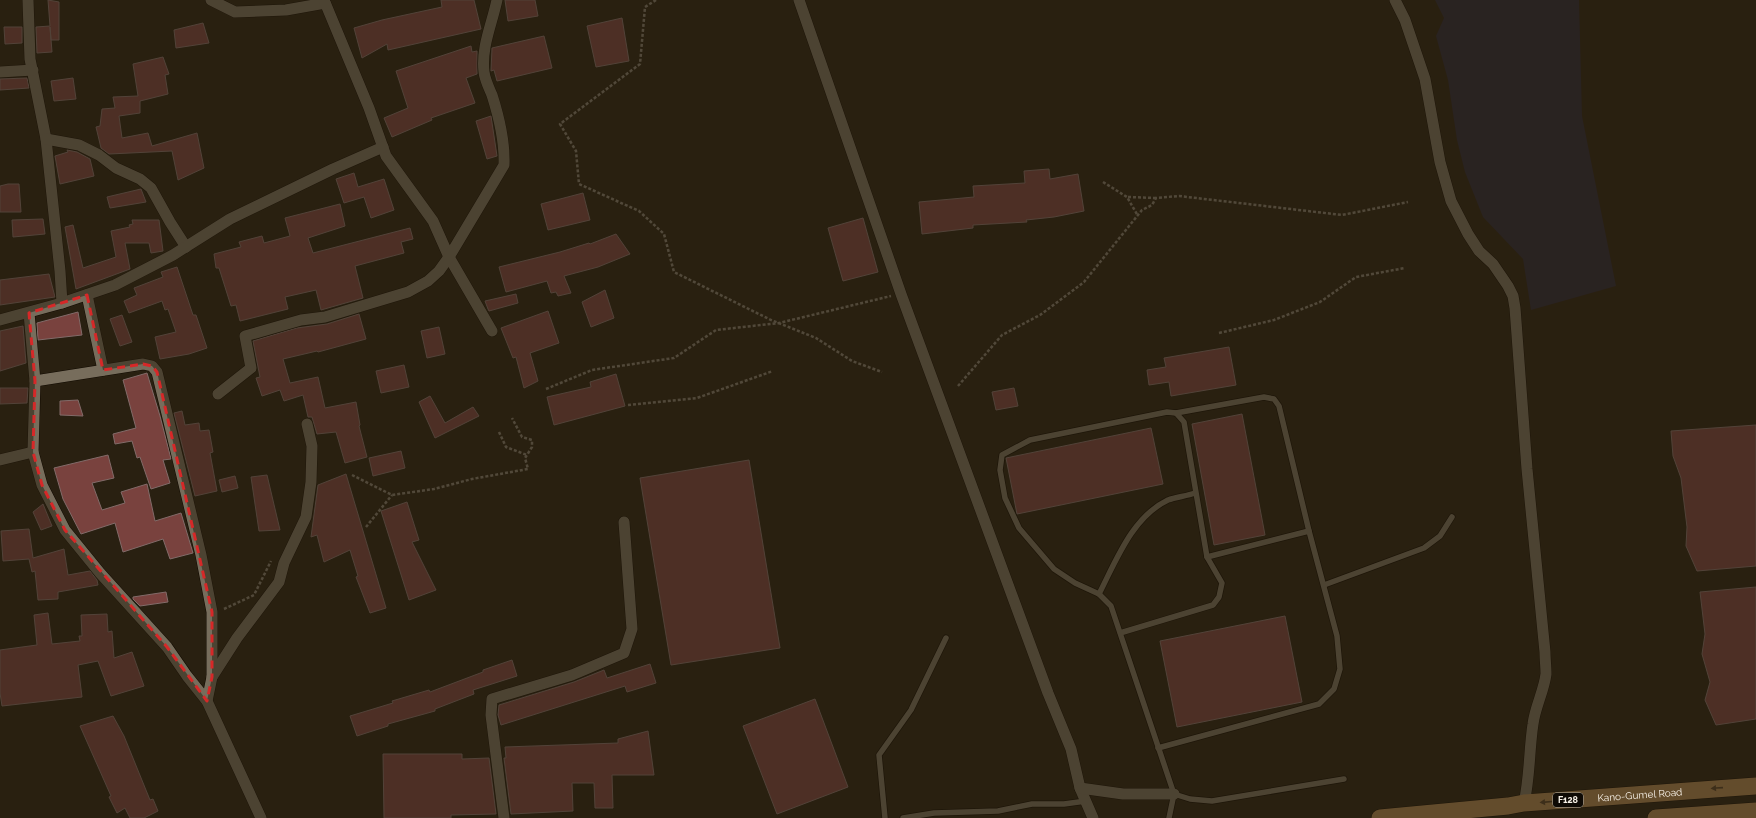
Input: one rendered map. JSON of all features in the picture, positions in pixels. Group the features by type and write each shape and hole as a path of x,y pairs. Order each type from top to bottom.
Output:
{"main road":[{"name":"Kano-Gumel Road","path":"1380,818 1508,806 1524,803 1756,786"},
{"path":"1656,818 1756,811"}],"street":[{"path":"28,0 30,59 46,139 62,303"},
{"path":"211,0 235,12 286,10 324,2 369,108 386,156 433,221 449,257 492,331"},
{"path":"218,394 251,368 245,336 301,320 325,317 408,292 428,281 439,271 449,257 504,165 504,152 500,127 484,74 485,42 497,0"},
{"path":"799,0 901,294 1048,693 1071,749 1080,788 1093,818"},
{"path":"1394,0 1405,20 1425,79 1440,162 1451,201 1468,234 1480,251 1493,264 1508,286 1513,296 1515,308 1527,469 1546,674 1541,696 1535,710 1529,756 1528,787 1524,803"},
{"path":"0,72 33,70"},
{"path":"46,139 79,145 99,155 116,168 140,180 151,188 186,247"},
{"path":"0,320 62,303 115,285 186,247 230,219 333,169 383,148"},
{"path":"87,295 104,370"},
{"path":"29,313 35,381 33,452 42,485 65,530 100,573 167,646 187,676 207,701 261,818"},
{"path":"35,381 143,364 152,366 157,372 201,555 212,612 212,677 207,701"},
{"path":"212,677 237,638 279,582 284,563 306,517 311,482 312,446 307,424"},
{"path":"0,460 33,452"},
{"path":"504,818 490,714 492,699 572,675 624,653 632,629 624,522"},
{"path":"1080,788 1123,794 1174,794"}],"lane":[{"path":"1158,748 1319,704 1334,689 1340,669 1337,636 1309,532 1284,422 1279,406 1274,399 1264,398 1176,413 1167,412 1030,440 1002,455 1000,470 1005,498 1019,528 1054,569 1075,583 1099,594 1111,606 1158,748 1174,794 1169,818"},
{"path":"1120,633 1214,605 1219,597 1222,584 1207,557 1184,422 1176,413"},
{"path":"1099,594 1127,540 1147,514 1168,500 1195,493"},
{"path":"1324,585 1424,548 1440,536 1452,517"},
{"path":"1207,557 1309,532"},
{"path":"885,818 879,755 911,710 946,638"},
{"path":"1174,794 1190,799 1212,801 1344,779"},
{"path":"903,818 934,813 998,811 1032,804 1086,802"}],"path":[{"path":"656,0 645,7 640,64 560,124 576,151 579,184 639,211 664,234 674,272 778,323 816,338 852,361 882,372"},
{"path":"1103,182 1127,197 1138,216"},
{"path":"1127,197 1156,198 1179,196 1342,216 1408,202"},
{"path":"958,386 1002,335 1040,316 1084,282 1142,210 1152,205 1156,198"},
{"path":"1219,333 1274,320 1320,302 1356,277 1405,268"},
{"path":"546,389 592,370 674,358 716,330 778,323 901,294"},
{"path":"628,405 697,398 773,371"},
{"path":"352,475 392,495 434,489 472,479 528,469 525,458 532,447 532,440 522,437 512,418"},
{"path":"499,432 506,448 527,455"},
{"path":"366,527 392,495"},
{"path":"212,612 230,607 254,594 272,560"}],"highlighted area":[{"path":"87,295 103,370 143,364 152,366 157,372 212,612 212,677 207,701 167,647 65,530 42,485 33,452 35,381 29,313"}],"shaded area":[{"path":"1435,0 1579,0 1582,116 1616,286 1531,310 1523,259 1483,217 1465,172 1457,140 1448,80 1436,36 1444,18"}],"building":[{"path":"48,0 59,2 59,40 51,40 52,52 37,53 36,27 50,26"},
{"path":"441,0 474,0 481,29 388,50 387,44 362,58 354,28 382,20 442,7"},
{"path":"505,0 535,0 538,16 508,21"},
{"path":"622,18 629,61 596,67 587,26"},
{"path":"203,23 209,43 176,48 174,30"},
{"path":"4,27 22,27 22,43 5,44"},
{"path":"544,36 552,68 497,81 494,70 491,71 492,48"},
{"path":"471,46 472,52 477,51 477,74 466,78 475,103 431,118 432,120 392,137 384,118 408,108 396,71"},
{"path":"163,57 169,74 165,75 168,94 140,101 140,113 119,116 122,138 148,133 152,146 197,133 204,168 178,180 172,151 109,154 101,148 96,127 100,126 102,109 115,108 113,97 138,96 133,64"},
{"path":"27,78 29,88 0,90 0,79"},
{"path":"73,78 76,99 54,101 51,81"},
{"path":"491,116 497,156 487,159 476,121"},
{"path":"67,150 77,152 90,159 94,176 60,184 55,156 68,152"},
{"path":"1049,169 1050,179 1078,174 1084,211 1054,217 1026,220 1027,222 973,225 973,228 922,234 919,202 974,197 973,186 1025,183 1024,171"},
{"path":"354,173 358,187 384,179 394,210 371,218 364,197 344,203 336,179"},
{"path":"19,184 21,212 0,212 0,186"},
{"path":"141,189 146,202 110,208 107,197"},
{"path":"583,193 590,220 548,230 541,204"},
{"path":"340,204 345,226 308,238 313,253 410,228 413,239 401,242 404,253 355,266 363,298 321,310 316,290 285,297 288,309 240,321 236,305 231,306 219,268 216,268 214,254 241,247 239,242 262,236 264,243 290,236 285,218"},
{"path":"863,218 878,272 843,281 828,228"},
{"path":"43,219 45,234 13,237 12,220"},
{"path":"132,220 159,220 163,251 151,253 149,243 125,243 130,269 76,289 65,227 73,225 83,268 116,257 111,231 130,227 129,225 133,224"},
{"path":"616,234 630,254 598,267 564,276 571,293 558,296 556,292 551,293 547,281 506,292 499,267 560,252 589,243 590,244"},
{"path":"177,267 193,315 196,315 207,348 189,354 160,359 155,337 176,332 168,309 165,310 162,301 129,313 124,301 137,295 134,288 163,277 161,272"},
{"path":"49,274 55,297 0,305 0,280"},
{"path":"605,290 614,318 591,327 582,302"},
{"path":"516,294 518,303 489,311 485,301"},
{"path":"548,311 559,343 530,353 538,381 524,388 516,357 513,358 501,328"},
{"path":"78,312 82,335 38,340 37,323"},
{"path":"359,314 366,339 318,352 283,359 290,383 318,377 325,408 356,402 359,426 367,457 345,463 336,432 317,434 312,417 308,417 303,395 284,401 280,390 262,396 256,378 260,377 253,341 297,328 327,324"},
{"path":"122,315 132,342 120,346 110,319"},
{"path":"23,326 26,363 0,371 0,331"},
{"path":"439,327 445,354 427,358 421,331"},
{"path":"1229,347 1236,385 1171,396 1169,382 1149,385 1147,370 1166,367 1164,358"},
{"path":"404,365 409,387 381,393 376,371"},
{"path":"147,373 171,459 163,460 170,483 151,489 140,457 137,458 132,441 115,444 113,434 136,428 123,380"},
{"path":"616,374 625,406 554,425 547,397 591,387 590,382"},
{"path":"0,388 28,388 27,403 0,404"},
{"path":"1014,388 1018,406 996,410 992,392"},
{"path":"430,396 445,423 473,407 479,416 435,438 419,402"},
{"path":"78,400 83,416 60,415 60,401"},
{"path":"182,411 185,425 199,423 200,431 209,430 213,452 210,453 217,491 195,496 174,413"},
{"path":"1242,414 1265,535 1214,545 1192,424"},
{"path":"1756,425 1756,566 1697,571 1686,546 1687,527 1681,478 1673,456 1671,431"},
{"path":"1151,428 1163,484 1017,514 1006,458"},
{"path":"401,451 405,468 373,476 369,458"},
{"path":"108,455 114,478 92,483 102,510 125,503 121,492 147,484 155,521 181,513 193,553 170,559 163,539 123,552 115,523 81,534 63,499 54,468"},
{"path":"749,460 780,648 671,665 640,478"},
{"path":"346,474 386,608 370,613 356,577 358,576 350,550 324,562 317,535 311,537 318,485"},
{"path":"267,475 280,530 259,531 251,477"},
{"path":"235,476 238,488 222,492 219,480"},
{"path":"407,502 419,540 412,542 436,590 409,600 381,511"},
{"path":"43,504 52,526 41,530 33,512"},
{"path":"29,529 33,558 64,549 68,575 90,571 97,580 98,585 58,592 58,599 38,600 35,571 32,572 29,559 3,561 1,531"},
{"path":"1756,587 1756,719 1716,725 1705,700 1710,682 1702,654 1705,634 1700,592"},
{"path":"166,592 168,602 140,606 133,599 133,597"},
{"path":"48,613 52,644 80,641 79,636 82,636 81,615 107,614 108,632 112,631 114,658 132,652 144,686 111,696 98,661 78,665 82,697 2,706 0,693 0,650 37,645 34,615"},
{"path":"1285,616 1302,702 1177,727 1160,641"},
{"path":"512,660 517,676 473,690 474,694 435,709 435,711 388,724 388,726 357,736 350,716 393,703 392,701 429,690 430,692 483,672 483,670"},
{"path":"650,664 656,683 627,692 625,686 501,725 498,715 499,705 574,682 604,670 607,678"},
{"path":"815,699 848,787 777,814 743,726"},
{"path":"113,716 124,736 150,800 153,799 158,811 144,818 130,818 125,808 117,813 80,726"},
{"path":"648,731 654,775 612,775 613,808 595,808 594,783 572,783 573,811 511,814 504,758 506,758 505,747 618,743 618,739"},
{"path":"383,754 462,754 462,759 489,758 496,814 451,815 451,818 384,818"}]}
